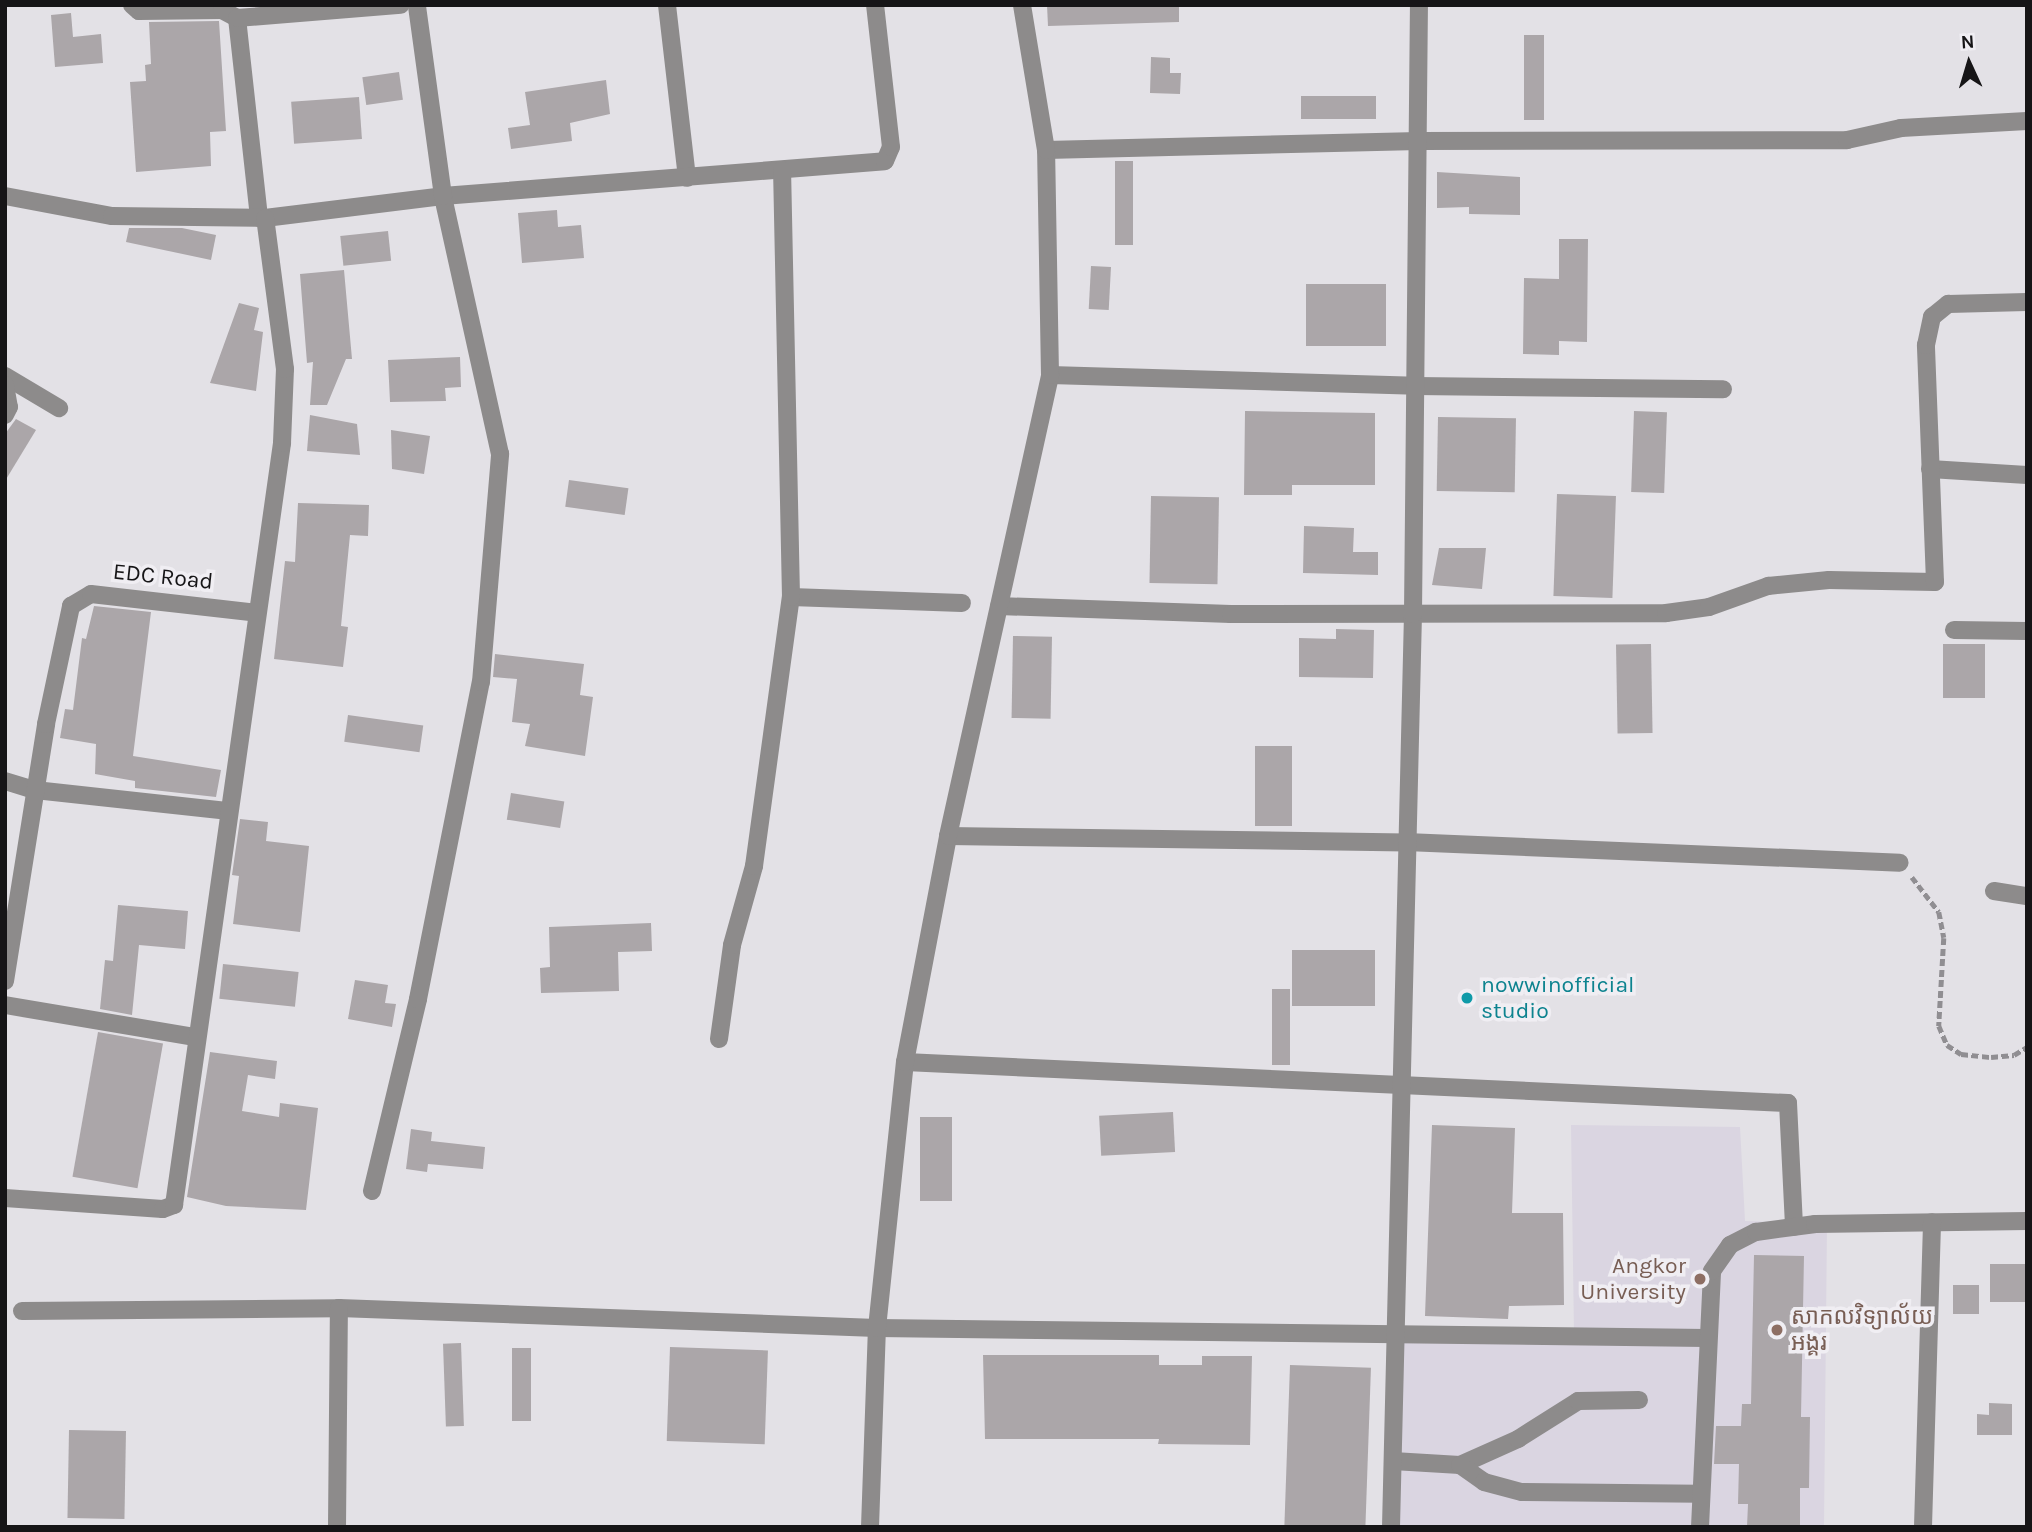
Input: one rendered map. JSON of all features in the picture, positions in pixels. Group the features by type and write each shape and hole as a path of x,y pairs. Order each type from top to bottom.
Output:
{"street":[{"path":"5,1198 163,1209 174,1205 194,1037 257,613 284,405 280,319 262,218 237,18 230,11 139,11 132,5"},
{"path":"237,18 400,5"},
{"path":"372,1191 418,999 481,682 500,454 443,196 417,5"},
{"path":"667,5 687,178"},
{"path":"5,196 112,216 262,218 443,196 885,161 891,147 875,5"},
{"path":"870,1527 877,1328 905,1062 948,836 1050,375 1046,150 1022,5"},
{"path":"1391,1527 1399,1333 1400,1083 1413,614 1419,5"},
{"path":"1046,150 1419,141 1847,141 1926,125 2027,121"},
{"path":"719,1039 732,945 754,866 791,597 782,170"},
{"path":"999,606 1413,614 1666,613 1709,607 1768,586 1829,580 1935,582 1926,345 1932,317 1948,303 2027,302"},
{"path":"1050,375 1415,386 1723,389"},
{"path":"5,376 59,408"},
{"path":"5,384 9,407 5,415"},
{"path":"1930,469 2027,475"},
{"name":"EDC Road","path":"5,981 61,640 75,601 91,594 257,613"},
{"path":"791,597 962,603"},
{"path":"1954,630 2027,631"},
{"path":"5,781 35,790 227,811"},
{"path":"948,836 1406,842 1900,863"},
{"path":"1994,891 2027,896"},
{"path":"5,1004 194,1037"},
{"path":"905,1062 1788,1103 1794,1227"},
{"path":"1700,1527 1706,1338 1712,1271 1730,1245 1756,1231 1794,1227 2027,1221"},
{"path":"1923,1527 1932,1222"},
{"path":"337,1527 339,1308"},
{"path":"22,1311 339,1308 877,1328 1706,1338"},
{"path":"1393,1461 1460,1465 1518,1439 1578,1401 1639,1400"},
{"path":"1460,1465 1484,1482 1522,1492 1699,1494"}],"path":[{"path":"1900,863 1939,912 1944,938 1939,1026 1947,1045 1961,1054 1991,1057 2014,1055 2027,1047"}],"shaded area":[{"name":"Angkor University","path":"1571,1125 1740,1127 1745,1221 1827,1224 1824,1527 1395,1527 1399,1333 1574,1334"}],"building":[{"path":"1047,5 1179,5 1179,22 1048,26"},
{"path":"71,13 73,37 101,34 103,63 55,67 51,15"},
{"path":"219,21 226,131 210,132 211,166 136,172 130,82 146,81 145,65 151,64 149,22"},
{"path":"1524,35 1544,35 1544,120 1524,120"},
{"path":"1151,57 1170,58 1170,73 1181,73 1180,94 1150,93"},
{"path":"399,72 403,100 366,105 362,77"},
{"path":"606,80 610,114 570,123 572,141 511,149 508,128 530,125 525,92"},
{"path":"1301,96 1376,96 1376,119 1301,119"},
{"path":"359,97 362,139 294,144 291,102"},
{"path":"1115,161 1133,161 1133,245 1115,245"},
{"path":"1437,172 1520,177 1520,215 1469,214 1469,207 1437,208"},
{"path":"557,210 558,227 581,225 584,258 522,263 518,213"},
{"path":"129,228 182,228 216,235 211,260 126,242"},
{"path":"388,231 391,261 343,266 340,236"},
{"path":"1559,239 1588,239 1587,342 1559,341 1559,355 1523,354 1524,278 1559,279"},
{"path":"1091,266 1111,267 1109,310 1089,309"},
{"path":"344,270 352,359 346,359 327,405 310,405 313,362 307,363 300,274"},
{"path":"1306,284 1386,284 1386,346 1306,346"},
{"path":"239,303 259,308 254,330 263,332 256,391 210,383"},
{"path":"460,357 461,387 445,388 446,401 390,402 388,360"},
{"path":"1245,411 1375,413 1375,485 1292,485 1292,495 1244,495"},
{"path":"1634,411 1667,412 1664,493 1631,492"},
{"path":"310,415 357,424 360,455 307,451"},
{"path":"1438,417 1516,418 1515,492 1437,491"},
{"path":"16,419 36,430 5,481 5,434"},
{"path":"391,430 430,436 424,474 392,469"},
{"path":"569,480 628,488 625,515 565,507"},
{"path":"1557,494 1616,496 1612,598 1553,596"},
{"path":"1151,496 1219,497 1217,584 1149,583"},
{"path":"298,503 369,505 368,536 350,535 341,626 348,627 343,667 274,659 285,561 295,562"},
{"path":"1304,526 1354,528 1353,552 1378,552 1378,575 1303,573"},
{"path":"1439,548 1486,548 1482,589 1432,585"},
{"path":"94,606 151,612 133,756 221,770 216,797 135,788 135,781 95,774 96,744 60,738 65,709 73,710 82,638 86,639"},
{"path":"1336,629 1374,630 1373,678 1299,677 1299,638 1336,639"},
{"path":"1013,636 1052,637 1051,719 1012,718"},
{"path":"1651,644 1653,733 1618,734 1616,645"},
{"path":"1943,644 1985,644 1985,698 1943,698"},
{"path":"495,654 584,664 580,695 593,697 585,756 525,746 530,724 512,722 517,679 493,677"},
{"path":"348,715 423,726 420,752 344,742"},
{"path":"1255,746 1292,746 1292,826 1255,826"},
{"path":"511,793 564,801 560,828 507,820"},
{"path":"240,819 268,822 266,841 309,846 300,932 233,924 239,876 232,875"},
{"path":"118,905 188,911 185,949 139,945 132,1015 100,1009 105,960 113,961"},
{"path":"651,923 652,951 618,952 619,991 541,993 540,968 550,967 549,927"},
{"path":"1292,950 1375,950 1375,1006 1292,1006"},
{"path":"223,964 299,972 295,1007 219,999"},
{"path":"355,980 388,985 385,1003 396,1004 392,1027 348,1019"},
{"path":"1272,989 1290,989 1290,1065 1272,1065"},
{"path":"98,1032 163,1043 137,1188 72,1177"},
{"path":"210,1052 277,1061 275,1079 248,1075 242,1111 279,1117 280,1103 318,1108 306,1210 226,1206 187,1197"},
{"path":"1173,1112 1175,1152 1101,1156 1099,1116"},
{"path":"920,1117 952,1117 952,1201 920,1201"},
{"path":"1432,1125 1515,1128 1512,1213 1563,1213 1564,1305 1509,1306 1508,1319 1425,1316"},
{"path":"411,1129 432,1132 431,1141 485,1147 483,1169 428,1164 427,1172 406,1169"},
{"name":"សាកលវិទ្យាល័យ អង្គរ","path":"1754,1255 1804,1256 1801,1417 1810,1417 1809,1488 1800,1488 1800,1527 1747,1527 1748,1504 1738,1504 1739,1464 1714,1464 1716,1426 1741,1426 1742,1404 1751,1404"},
{"path":"1990,1264 2027,1264 2027,1302 1990,1302"},
{"path":"1953,1285 1979,1285 1979,1314 1953,1314"},
{"path":"461,1343 464,1426 446,1427 443,1344"},
{"path":"670,1347 768,1350 765,1444 667,1441"},
{"path":"512,1348 531,1348 531,1421 512,1421"},
{"path":"983,1355 1159,1355 1159,1365 1202,1365 1202,1356 1252,1356 1250,1445 1158,1444 1159,1439 985,1439"},
{"path":"1290,1365 1371,1368 1365,1527 1284,1527"},
{"path":"1989,1403 2012,1404 2012,1435 1977,1435 1977,1414 1989,1415"},
{"path":"69,1430 126,1431 124,1519 67,1518"}],"place":[{"name":"nowwinofficial studio","path":"1467,998"},
{"name":"Angkor University","path":"1700,1279"},
{"name":"សាកលវិទ្យាល័យ អង្គរ","path":"1777,1330"}]}
